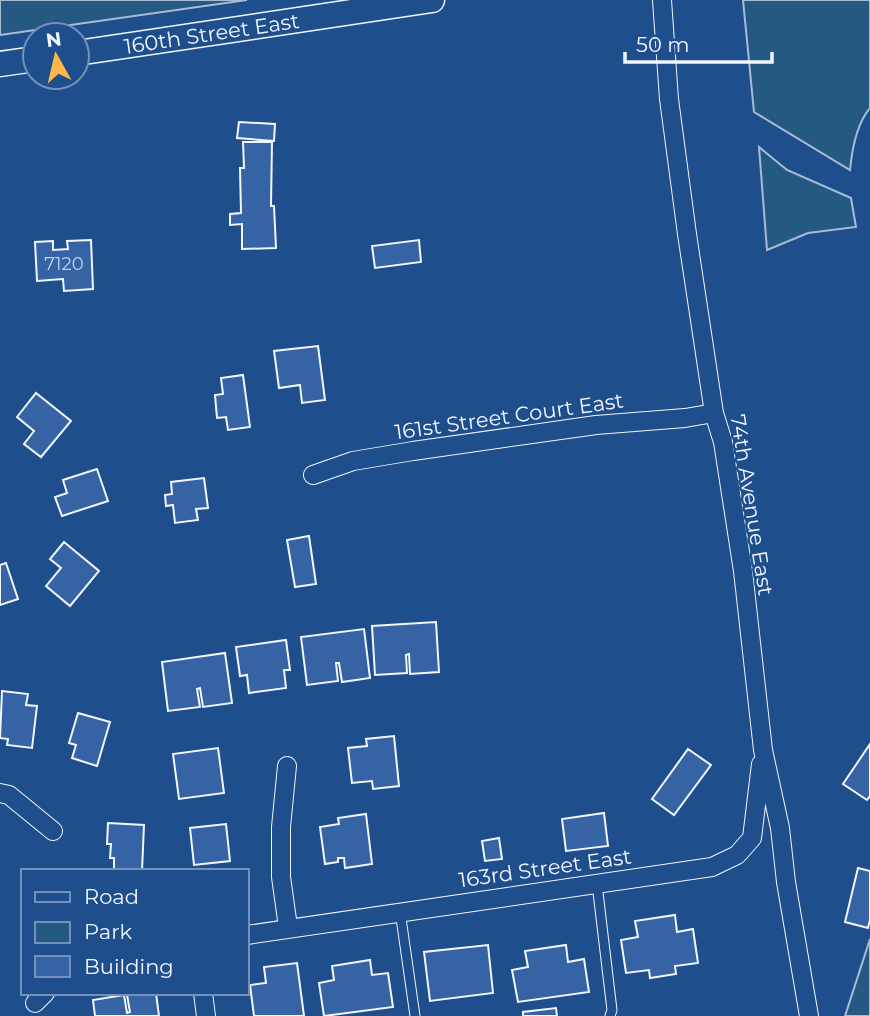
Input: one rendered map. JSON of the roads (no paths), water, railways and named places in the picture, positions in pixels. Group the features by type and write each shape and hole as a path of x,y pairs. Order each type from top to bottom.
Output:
{"main road":[{"name":"160th Street East","path":"91,51 432,0"},
{"path":"0,64 21,61"}],"street":[{"name":"74th Avenue East","path":"662,0 668,99 714,413 723,442 743,571 763,750 779,828 809,1016"},
{"name":"161st Street Court East","path":"313,475 353,461 413,451 596,425 714,413"},
{"name":"163rd Street East","path":"248,935 712,867 737,855 752,838 763,750"},
{"path":"287,766 281,827 281,877 288,927"},
{"path":"0,793 9,794 53,831"},
{"path":"203,995 206,1016"}],"lane":[{"path":"597,884 612,1010 610,1016"},
{"path":"400,911 415,1016"}]}
